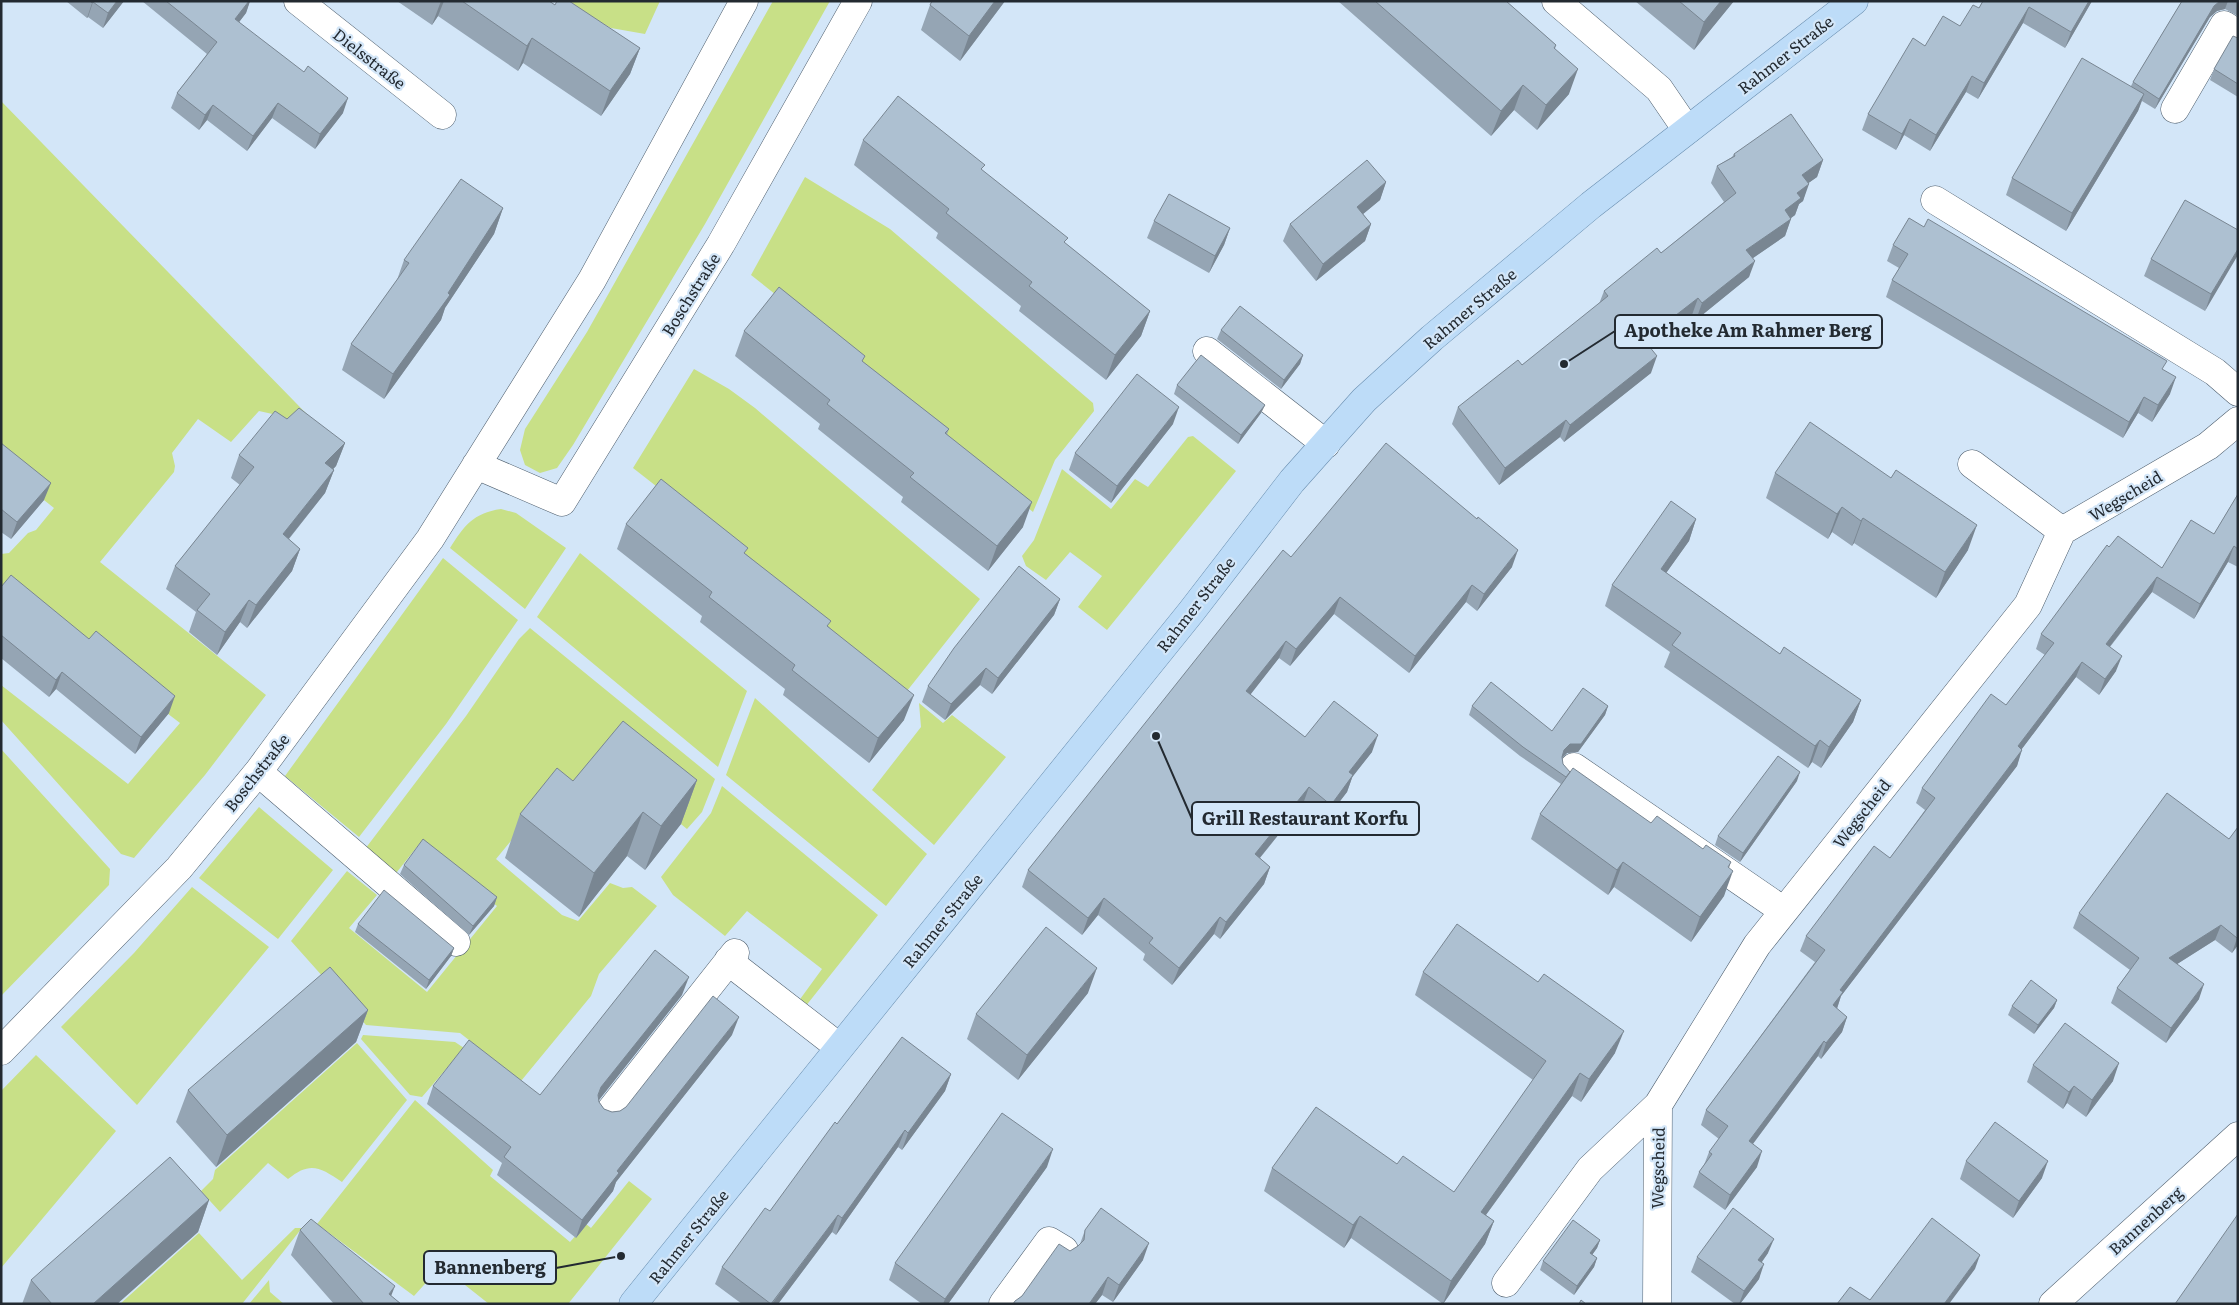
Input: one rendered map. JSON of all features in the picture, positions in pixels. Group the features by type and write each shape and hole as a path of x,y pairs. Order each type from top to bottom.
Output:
{"main road":[{"name":"Rahmer Straße","path":"643,1300 839,1047 1190,612 1292,480 1364,400 1432,338 1591,205 1854,1"}],"street":[{"name":"Dielsstraße","path":"298,1 442,115"},
{"name":"Boschstraße","path":"1,1051 152,897 258,772 430,538 592,280 744,1"},
{"name":"Boschstraße","path":"476,465 562,502 721,244 858,1"},
{"path":"1556,1 1659,88 1687,130"},
{"path":"2175,109 2224,25 2238,34"},
{"path":"1935,200 2215,372 2238,392"},
{"path":"1207,351 1326,444"},
{"name":"Wegscheid","path":"1657,1304 1658,1105 1757,945 2028,605 2062,531 2208,446 2238,420"},
{"path":"1972,464 2062,531"},
{"path":"1574,767 1784,911"},
{"path":"258,772 456,942"},
{"path":"607,1115 731,957 839,1047"},
{"path":"1506,1283 1590,1169 1658,1105"},
{"name":"Bannenberg","path":"2053,1304 2238,1136"},
{"path":"1003,1304 1049,1241 1064,1250"}],"green space":[{"path":"561,1 660,1 645,34 611,28"},
{"path":"773,1 830,1 705,224 573,445 557,468 540,473 525,465 520,450 525,429 587,332"},
{"path":"1,101 335,443 277,415 259,411 231,442 198,419 172,453 175,466 174,472 100,562 266,695 205,775 134,858 121,854 1,720 1,685 128,784 180,723 4,589 1,592 1,554 9,553 28,533 36,530 54,508 1,466"},
{"path":"805,177 890,229 1093,403 1094,411 1055,460 1033,512 888,392 883,380 751,275"},
{"path":"694,369 729,389 755,408 980,599 903,696 766,572 633,468"},
{"path":"1193,436 1236,471 1107,630 1078,607 1102,576 1070,552 1046,580 1026,566 1022,556 1034,540 1062,469 1111,509 1135,479 1148,487 1188,437"},
{"path":"501,509 516,513 566,548 525,609 450,548 465,527 476,517"},
{"path":"580,553 747,691 718,767 537,617"},
{"path":"443,558 518,620 446,724 359,837 285,776"},
{"path":"530,628 715,779 702,812 687,829 602,760 538,808 496,859 562,915 578,921 610,883 623,888 632,887 657,906 599,974 591,996 521,1081 460,1033 366,1025 291,941 347,871 377,895 349,928 427,992 497,906 420,843 393,877 362,853 466,716 519,639"},
{"path":"755,698 927,854 886,906 726,775"},
{"path":"919,703 943,723 952,715 1006,757 934,845 872,790 921,727"},
{"path":"1,749 110,869 109,885 1,996"},
{"path":"722,786 878,915 805,1007 798,1002 822,969 747,911 725,936 673,895 661,877 711,813"},
{"path":"259,807 333,870 278,939 199,878"},
{"path":"192,887 269,947 137,1105 61,1027 134,953"},
{"path":"363,1035 455,1042 464,1048 422,1097 410,1095 361,1039"},
{"path":"357,1043 407,1100 342,1182 315,1168 303,1170 288,1179 268,1163 220,1212 201,1191 213,1179 215,1170"},
{"path":"36,1055 116,1131 1,1268 1,1091"},
{"path":"415,1100 493,1170 490,1176 570,1242 586,1224 591,1228 629,1181 652,1199 568,1304 489,1304 441,1266 414,1296 317,1224"},
{"path":"295,1228 302,1228 242,1304 120,1304 199,1233 242,1280"},
{"path":"269,1280 270,1292 284,1304 249,1304"}],"building":[{"path":"90,1 117,1 108,13"},
{"path":"166,1 249,1 235,19 304,72 308,66 348,98 320,134 278,103 253,136 213,105 205,115 177,93 217,42"},
{"path":"462,1 549,1 555,5 557,1 569,1 640,48 610,91 532,38 527,46"},
{"path":"932,1 995,1 969,36 930,5"},
{"path":"1375,1 1506,1 1556,45 1554,48 1578,69 1546,105 1523,85 1501,111"},
{"path":"1679,1 1721,1 1704,22"},
{"path":"1983,1 2089,1 2071,32 2029,7 1984,83 1972,76 1936,135 1910,119 1902,134 1868,114 1913,38 1925,46 1943,16 1960,26 1973,5 1979,8"},
{"path":"2182,1 2220,1 2214,6 2159,99 2133,82"},
{"path":"2233,36 2238,38 2238,84 2214,69"},
{"path":"2082,58 2144,94 2072,213 2012,178"},
{"path":"898,96 985,165 981,169 1068,238 1064,242 1150,311 1115,355 1029,286 1032,282 946,213 949,209 863,140"},
{"path":"1791,114 1823,160 1802,175 1809,184 1797,193 1801,198 1785,210 1791,219 1746,250 1755,261 1702,303 1698,298 1644,340 1657,356 1570,425 1566,420 1505,468 1458,407 1518,360 1522,365 1608,296 1604,291 1657,248 1661,253 1736,193 1717,166 1735,156 1734,154"},
{"path":"1367,160 1386,182 1357,207 1371,224 1323,264 1290,224"},
{"path":"461,179 503,208 448,293 450,295 393,374 351,344 409,263 404,260"},
{"path":"1169,194 1230,228 1215,256 1154,221"},
{"path":"2185,200 2238,230 2238,249 2211,294 2151,259"},
{"path":"1909,218 1924,227 1928,219 2167,361 2162,369 2176,377 2158,405 2144,397 2129,422 1892,280 1908,254 1893,245"},
{"path":"779,287 865,356 862,361 949,429 945,433 1032,502 997,546 910,477 914,473 827,404 830,400 744,331"},
{"path":"1240,306 1303,355 1284,380 1221,330"},
{"path":"1201,355 1265,405 1241,435 1177,385"},
{"path":"1137,374 1179,407 1117,486 1075,453"},
{"path":"299,408 345,443 325,463 334,470 283,534 300,549 256,605 249,600 225,632 197,610 210,594 175,566 254,467 239,455 275,411 287,419"},
{"path":"1810,422 1891,478 1896,470 1977,525 1945,572 1863,518 1861,521 1842,507 1837,514 1775,473"},
{"path":"1,443 51,483 17,522 1,509"},
{"path":"1386,443 1477,519 1478,517 1518,550 1484,594 1472,585 1415,656 1340,597 1296,649 1286,641 1246,691 1305,737 1334,701 1378,735 1349,772 1353,775 1331,805 1309,787 1255,854 1270,867 1226,922 1220,917 1179,968 1149,943 1153,938 1104,898 1088,918 1028,870 1283,550 1291,557"},
{"path":"661,479 748,548 744,553 831,621 827,626 914,695 878,738 792,670 795,665 709,597 712,592 626,524"},
{"path":"2238,494 2238,549 2234,546 2200,604 2157,577 2106,644 2122,656 2105,679 2082,662 2018,746 2022,750 1840,990 1843,992 1833,1005 1847,1017 1826,1043 1824,1041 1749,1141 1762,1151 1730,1195 1699,1172 1712,1154 1709,1152 1728,1126 1706,1110 1825,950 1806,936 1874,846 1890,858 1935,798 1922,788 1991,694 2006,705 2054,643 2041,634 2107,545 2109,547 2118,536 2162,568 2191,520 2214,534"},
{"path":"1671,501 1696,519 1661,569 1780,654 1784,647 1861,700 1829,747 1820,740 1815,746 1672,645 1681,633 1612,585"},
{"path":"1019,566 1060,599 998,678 986,668 951,704 928,686 954,648"},
{"path":"11,575 89,639 96,631 175,696 141,737 62,672 56,680 1,635 1,587"},
{"path":"1491,682 1552,731 1583,688 1608,706 1581,744 1570,744 1564,750 1563,764 1570,772 1566,777 1523,747 1472,706"},
{"path":"623,721 697,780 661,826 643,812 594,873 520,814 557,768 573,781"},
{"path":"1778,756 1800,772 1743,853 1718,836"},
{"path":"1573,768 1651,823 1657,816 1703,849 1706,845 1731,862 1728,867 1733,871 1700,917 1623,862 1617,870 1540,814"},
{"path":"2167,793 2229,839 2238,827 2238,937 2221,925 2169,958 2204,984 2171,1028 2117,988 2139,958 2079,913"},
{"path":"423,839 497,897 473,926 404,865"},
{"path":"384,890 454,948 429,980 358,924"},
{"path":"1457,924 1538,982 1544,974 1624,1031 1589,1079 1580,1073 1481,1212 1494,1221 1451,1281 1360,1216 1353,1225 1272,1168 1316,1107 1397,1164 1403,1156 1454,1192 1546,1061 1423,972"},
{"path":"1046,927 1097,968 1027,1055 976,1014"},
{"path":"655,950 689,977 601,1087 598,1095 599,1102 604,1109 612,1112 620,1111 626,1107 713,996 739,1017 617,1171 619,1173 582,1220 504,1157 511,1147 433,1086 469,1040 540,1095"},
{"path":"330,967 368,1010 227,1135 188,1090"},
{"path":"2031,980 2057,1000 2038,1025 2012,1006"},
{"path":"2065,1023 2119,1063 2092,1100 2074,1086 2069,1092 2033,1065"},
{"path":"902,1037 951,1074 908,1133 905,1130 842,1218 838,1215 771,1304 722,1267 765,1208 770,1211 835,1122 837,1124"},
{"path":"1002,1113 1053,1149 945,1299 895,1263"},
{"path":"1995,1122 2048,1161 2019,1201 1966,1161"},
{"path":"170,1157 209,1200 93,1304 52,1304 31,1280"},
{"path":"1101,1208 1149,1243 1119,1285 1108,1277 1089,1304 1013,1304 1022,1296 1059,1244 1070,1251 1084,1240 1085,1230"},
{"path":"1733,1208 1774,1239 1758,1260 1764,1264 1744,1291 1697,1257"},
{"path":"2238,1214 2238,1304 2175,1304"},
{"path":"1932,1218 1980,1255 1944,1304 1837,1304 1850,1287 1870,1300"},
{"path":"311,1219 395,1286 389,1294 401,1304 364,1304 300,1230"},
{"path":"1573,1220 1600,1240 1590,1253 1597,1258 1577,1286 1543,1261"}],"place":[{"name":"Apotheke Am Rahmer Berg","path":"1564,364"},
{"name":"Grill Restaurant Korfu","path":"1156,736"},
{"name":"Bannenberg","path":"621,1256"}]}
